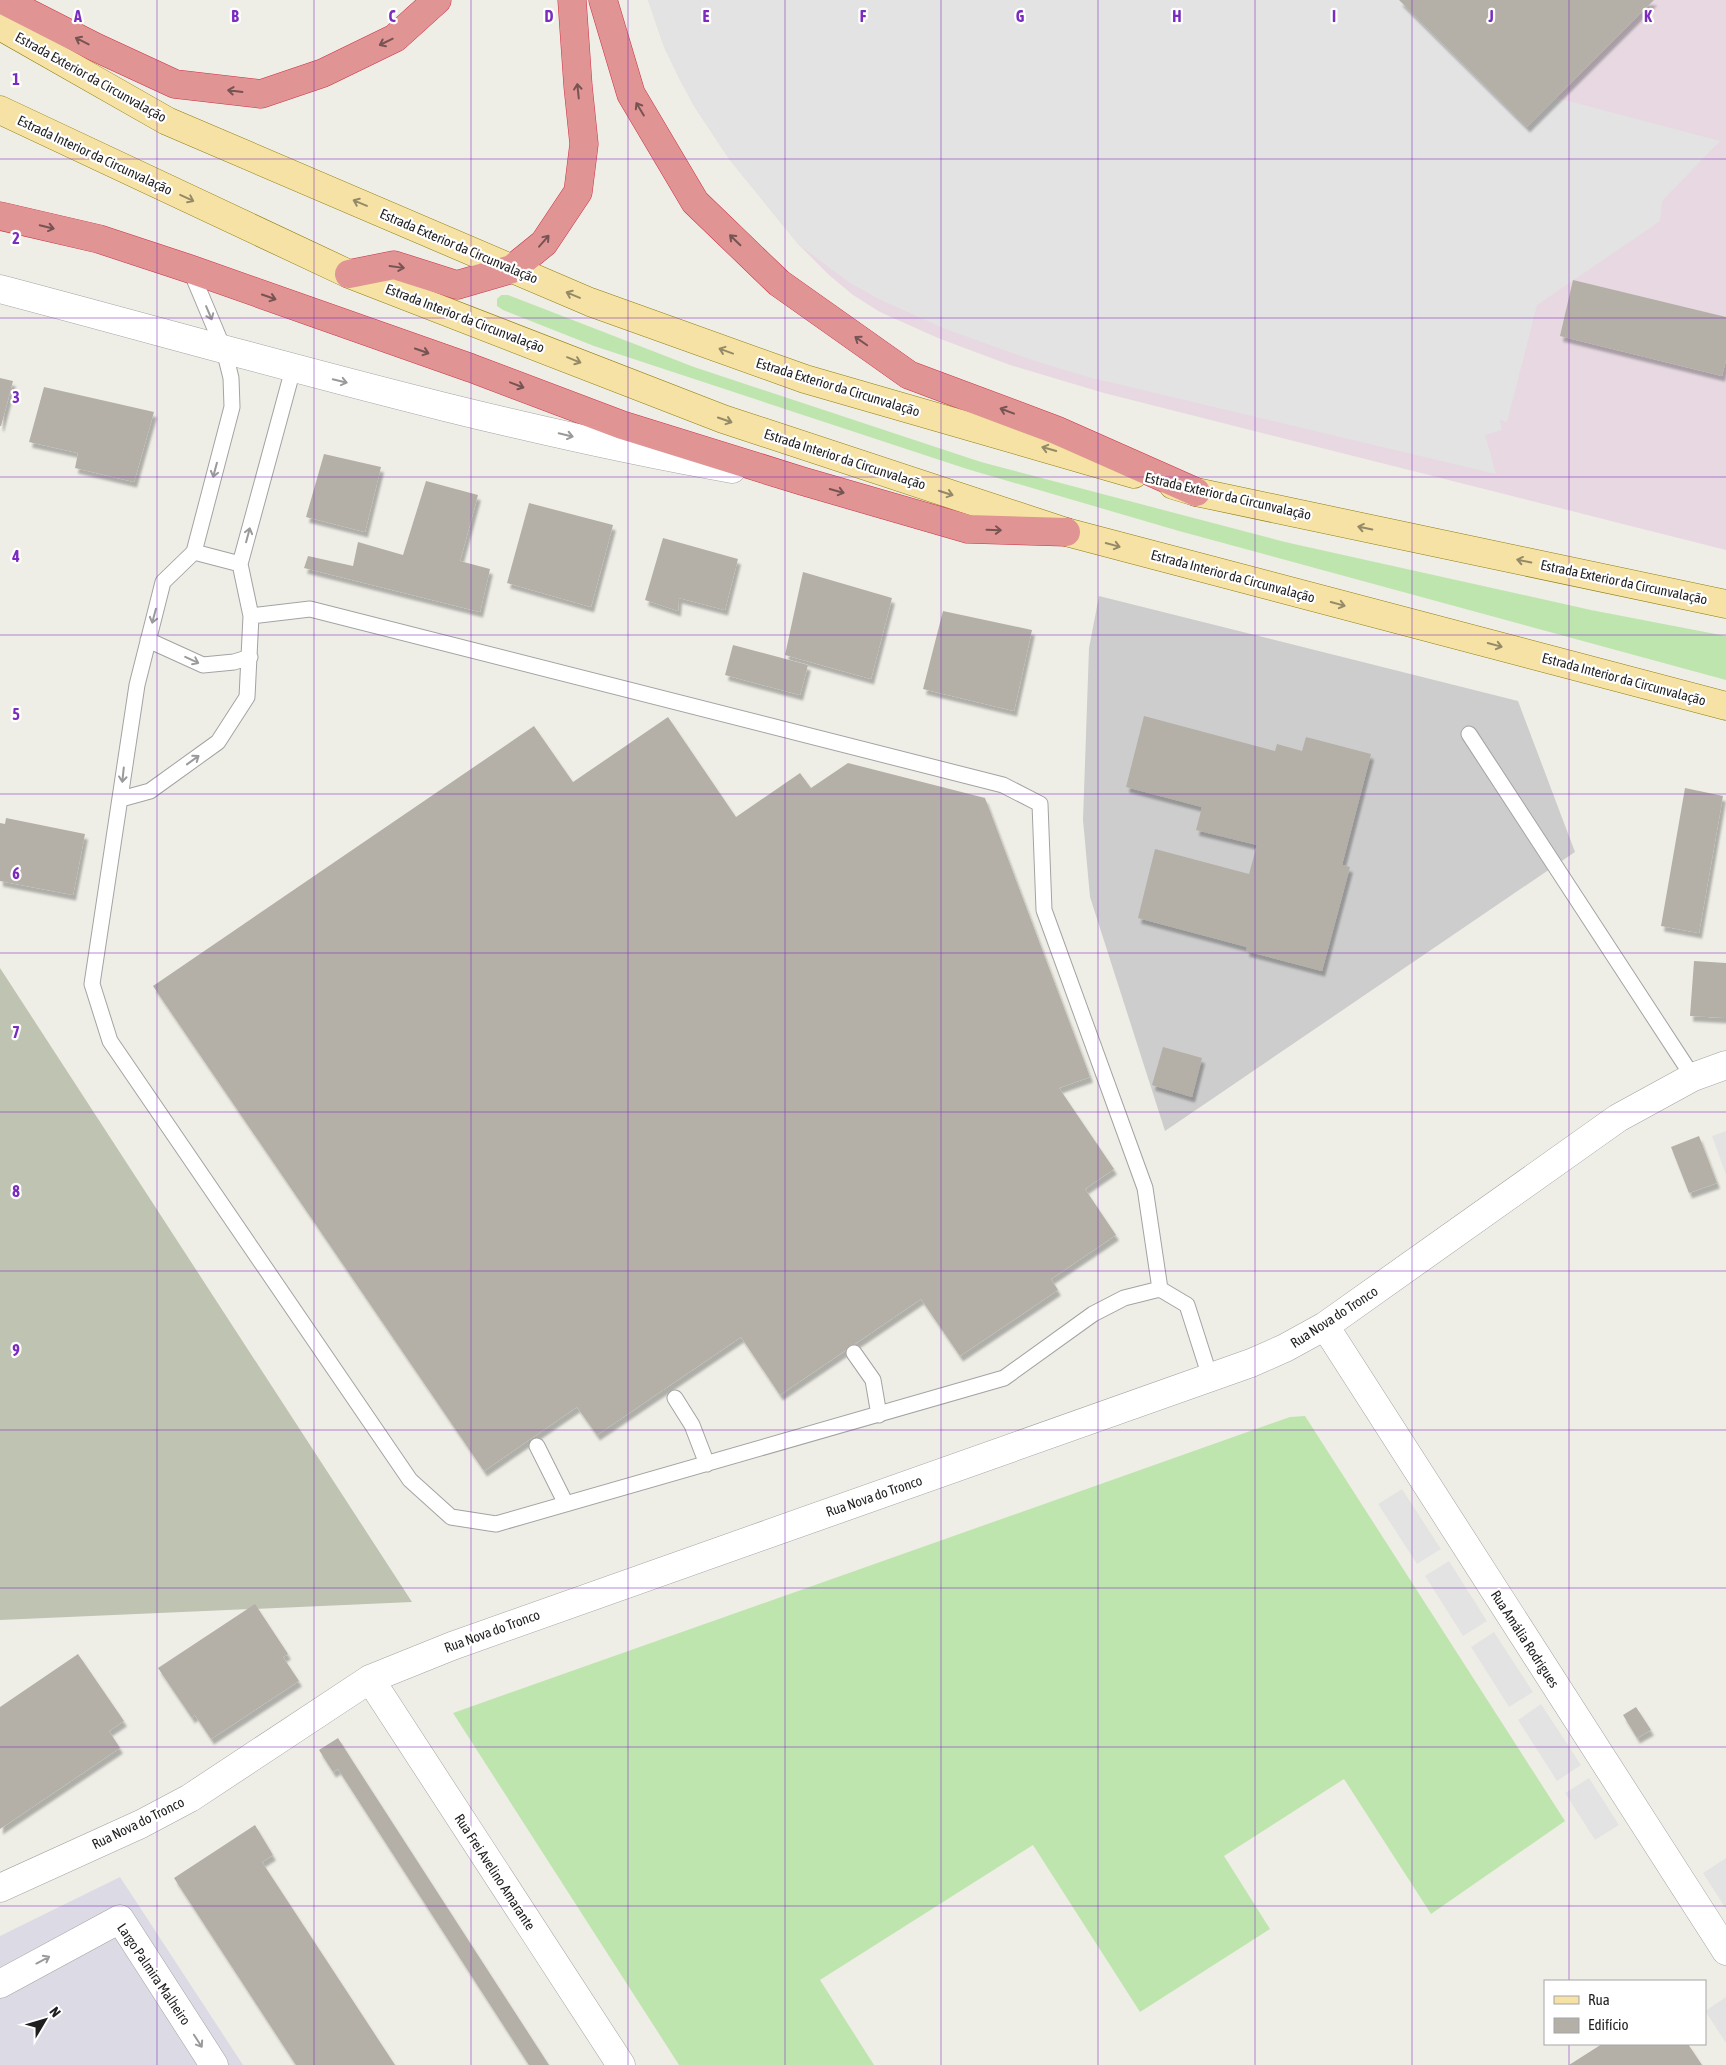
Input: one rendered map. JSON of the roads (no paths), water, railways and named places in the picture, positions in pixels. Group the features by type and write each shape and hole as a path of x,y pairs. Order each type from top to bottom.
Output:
{"highway":[{"path":"3,0 95,47 175,84 262,94 323,72 395,38 437,0"},
{"path":"349,274 394,265 457,285 512,269 544,243 578,192 584,144 572,0"},
{"path":"603,0 631,94 695,202 779,283 909,375 1056,430 1196,492"},
{"path":"0,216 99,239 190,269 471,368 622,425 802,481 968,529 1066,532"}],"main road":[{"name":"Estrada Exterior da Circunvalação","path":"0,26 167,121 590,302 805,379 1196,492 1726,604"},
{"name":"Estrada Interior da Circunvalação","path":"0,110 349,274 722,419 1066,532 1726,706"}],"street":[{"path":"0,290 380,391 650,454 802,481"},
{"name":"Rua Nova do Tronco","path":"0,1888 141,1824 190,1798 370,1679 452,1646 1251,1363 1285,1348 1325,1326 1618,1118 1693,1076 1726,1066"},
{"name":"Rua Amália Rodrigues","path":"1325,1326 1726,1951"},
{"name":"Rua Frei Avelino Amarante","path":"370,1679 621,2065"},
{"name":"Largo Palmira Malheiro","path":"0,1984 120,1919 214,2065"}],"lane":[{"path":"190,269 224,350 231,378 232,407 194,552 163,582 137,685 92,984 110,1041 410,1480 451,1517 496,1524 1004,1378 1093,1314 1124,1298 1160,1289 1187,1305 1210,1377"},
{"path":"121,799 150,791 218,742 247,697 251,616 240,564 293,369"},
{"path":"194,552 240,564"},
{"path":"251,616 310,609 1003,785 1040,804 1044,910 1145,1188 1160,1289"},
{"path":"148,640 203,665 234,662 250,657"},
{"path":"1469,734 1693,1076"},
{"path":"854,1353 873,1380 879,1415"},
{"path":"675,1398 692,1425 707,1464"},
{"path":"537,1446 566,1504"}]}
